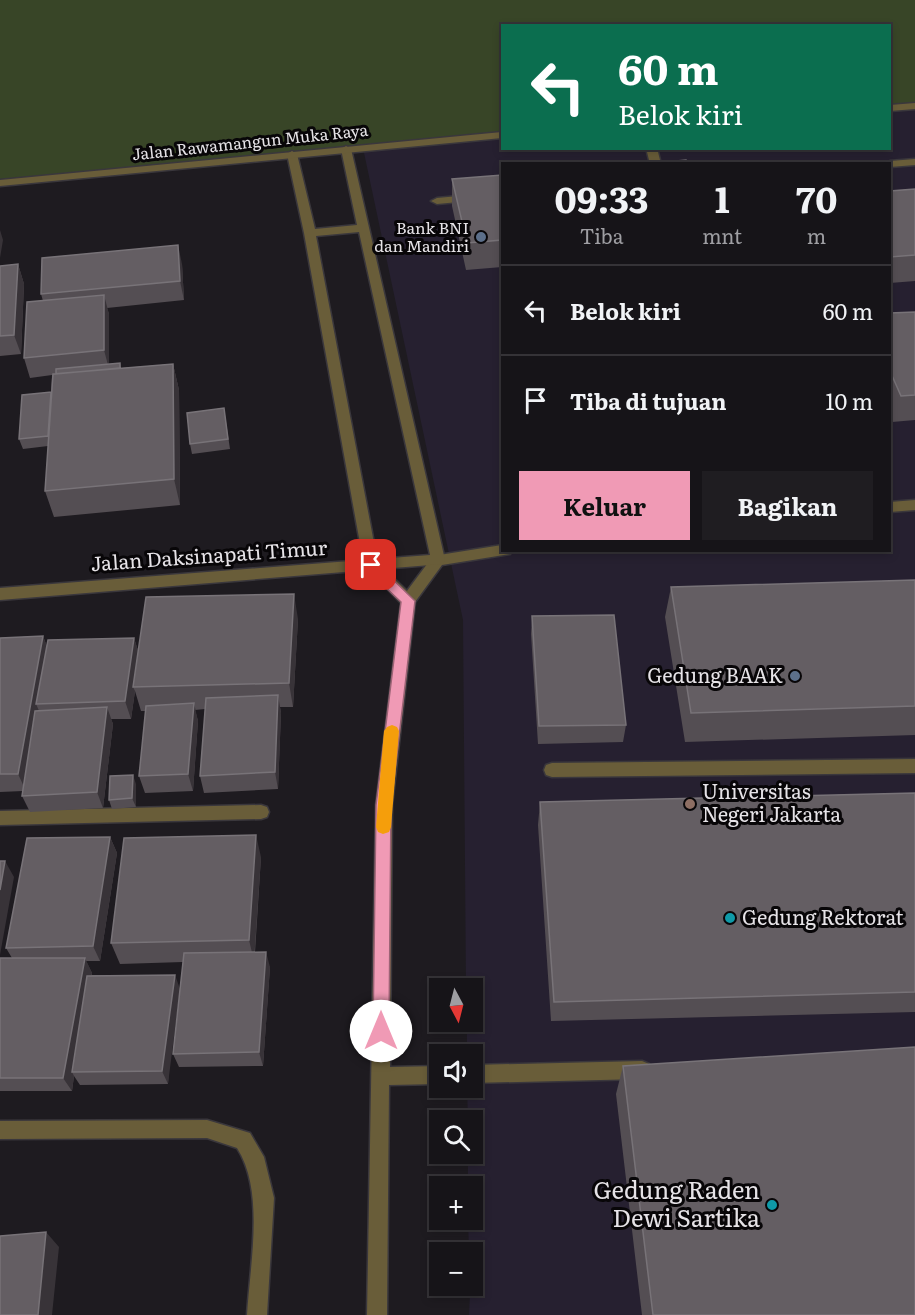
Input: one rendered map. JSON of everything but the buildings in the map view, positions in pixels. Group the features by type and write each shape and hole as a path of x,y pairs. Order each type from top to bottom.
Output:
{"street":[{"path":"891,108 915,106"},
{"name":"Jalan Rawamangun Muka Raya","path":"0,183 501,135"},
{"path":"346,149 438,560 408,601 384,805 376,1315"},
{"path":"292,154 310,233 371,565 408,601"},
{"path":"891,164 915,162"},
{"path":"437,201 501,195"},
{"path":"310,233 364,228"},
{"path":"891,507 915,505"},
{"name":"Jalan Daksinapati Timur","path":"0,594 438,560 501,551"},
{"path":"552,770 915,766"},
{"path":"0,818 261,812"},
{"path":"483,1074 664,1070"},
{"path":"380,1076 429,1075"},
{"path":"0,1130 207,1129 243,1140 254,1157 264,1198 257,1315"}],"shaded area":[{"name":"Universitas Negeri Jakarta","path":"915,107 915,1315 469,1315 470,1296 483,1296 483,1242 469,1242 468,1230 483,1230 483,1176 468,1176 468,1164 483,1164 483,1110 468,1110 467,1098 483,1098 483,1044 467,1044 467,1032 483,1032 483,978 466,978 463,620 363,148 501,137 501,150 891,150 891,109"}],"green space":[{"path":"0,0 915,0 915,106 891,108 891,24 501,24 501,136 0,179"}],"slow traffic":[{"path":"383,827 392,731"}],"place":[{"name":"Bank BNI dan Mandiri","path":"481,237"},
{"name":"Gedung BAAK","path":"795,676"},
{"name":"Universitas Negeri Jakarta","path":"690,804"},
{"name":"Gedung Rektorat","path":"730,918"},
{"name":"Gedung Raden Dewi Sartika","path":"772,1205"}],"route":[{"path":"371,565 408,601 384,805 381,1031"}]}
